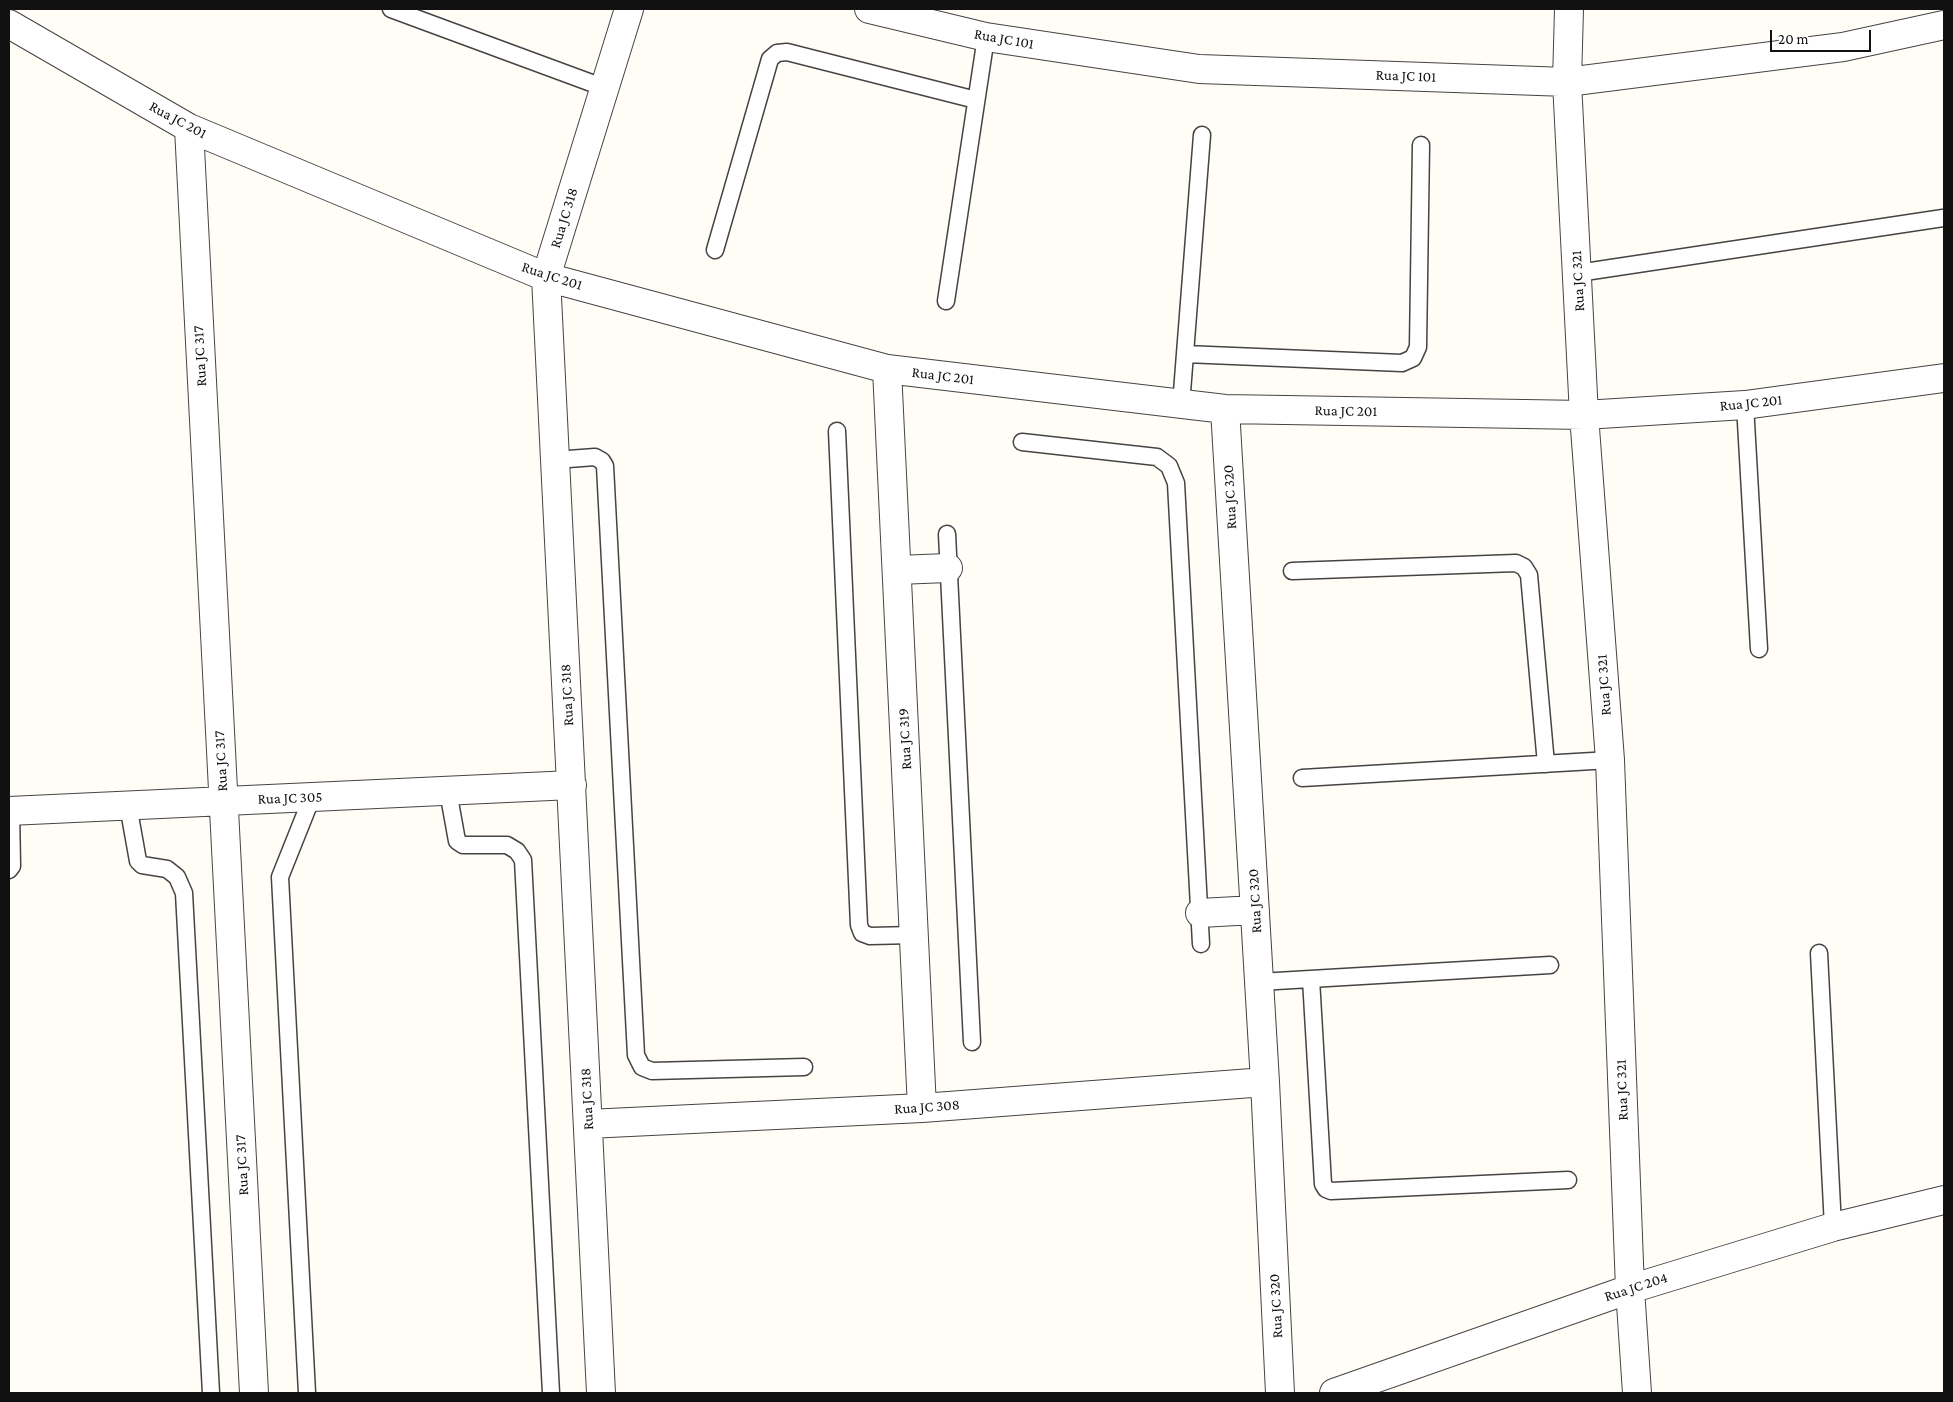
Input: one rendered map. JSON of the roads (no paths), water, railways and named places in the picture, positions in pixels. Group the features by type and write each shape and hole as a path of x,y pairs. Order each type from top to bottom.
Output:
{"street":[{"name":"Rua JC 318","path":"601,1393 546,277 629,9"},
{"name":"Rua JC 101","path":"869,9 986,37 1199,69 1567,82 1843,47 1944,25"},
{"name":"Rua JC 321","path":"1569,9 1567,82 1584,415 1610,760 1630,1289 1637,1393"},
{"name":"Rua JC 201","path":"9,24 188,128 546,277 887,369 1225,409 1584,415 1745,405 1944,378"},
{"name":"Rua JC 317","path":"188,128 254,1393"},
{"name":"Rua JC 319","path":"887,369 922,1108"},
{"name":"Rua JC 320","path":"1225,409 1265,1082 1280,1393"},
{"path":"896,570 948,568"},
{"name":"Rua JC 305","path":"10,811 572,785"},
{"path":"1200,913 1255,910"},
{"name":"Rua JC 308","path":"588,1124 922,1108 1265,1082"},
{"name":"Rua JC 204","path":"1334,1393 1630,1289 1833,1227 1944,1200"}],"lane":[{"path":"391,9 605,88"},
{"path":"946,301 986,37"},
{"path":"715,250 770,59 777,53 788,52 976,100"},
{"path":"1181,405 1202,135"},
{"path":"1184,354 1402,363 1413,358 1418,347 1421,145"},
{"path":"1578,273 1943,218"},
{"path":"1745,405 1759,649"},
{"path":"837,431 859,925 862,933 870,936 914,935"},
{"path":"1022,442 1157,457 1169,466 1176,483 1201,944"},
{"path":"555,460 595,457 602,461 605,466 636,1055 642,1066 652,1071 804,1066"},
{"path":"947,534 972,1042"},
{"path":"1292,571 1516,563 1524,567 1529,574 1546,764"},
{"path":"1302,778 1610,760"},
{"path":"448,791 456,841 463,845 507,845 517,851 523,860 551,1393"},
{"path":"307,1393 280,877 312,797"},
{"path":"128,805 138,861 142,865 167,869 177,877 184,893 211,1393"},
{"path":"9,870 12,866 10,811"},
{"path":"1819,953 1833,1227"},
{"path":"1259,982 1550,966"},
{"path":"1310,979 1323,1184 1326,1189 1331,1191 1568,1180"}]}
